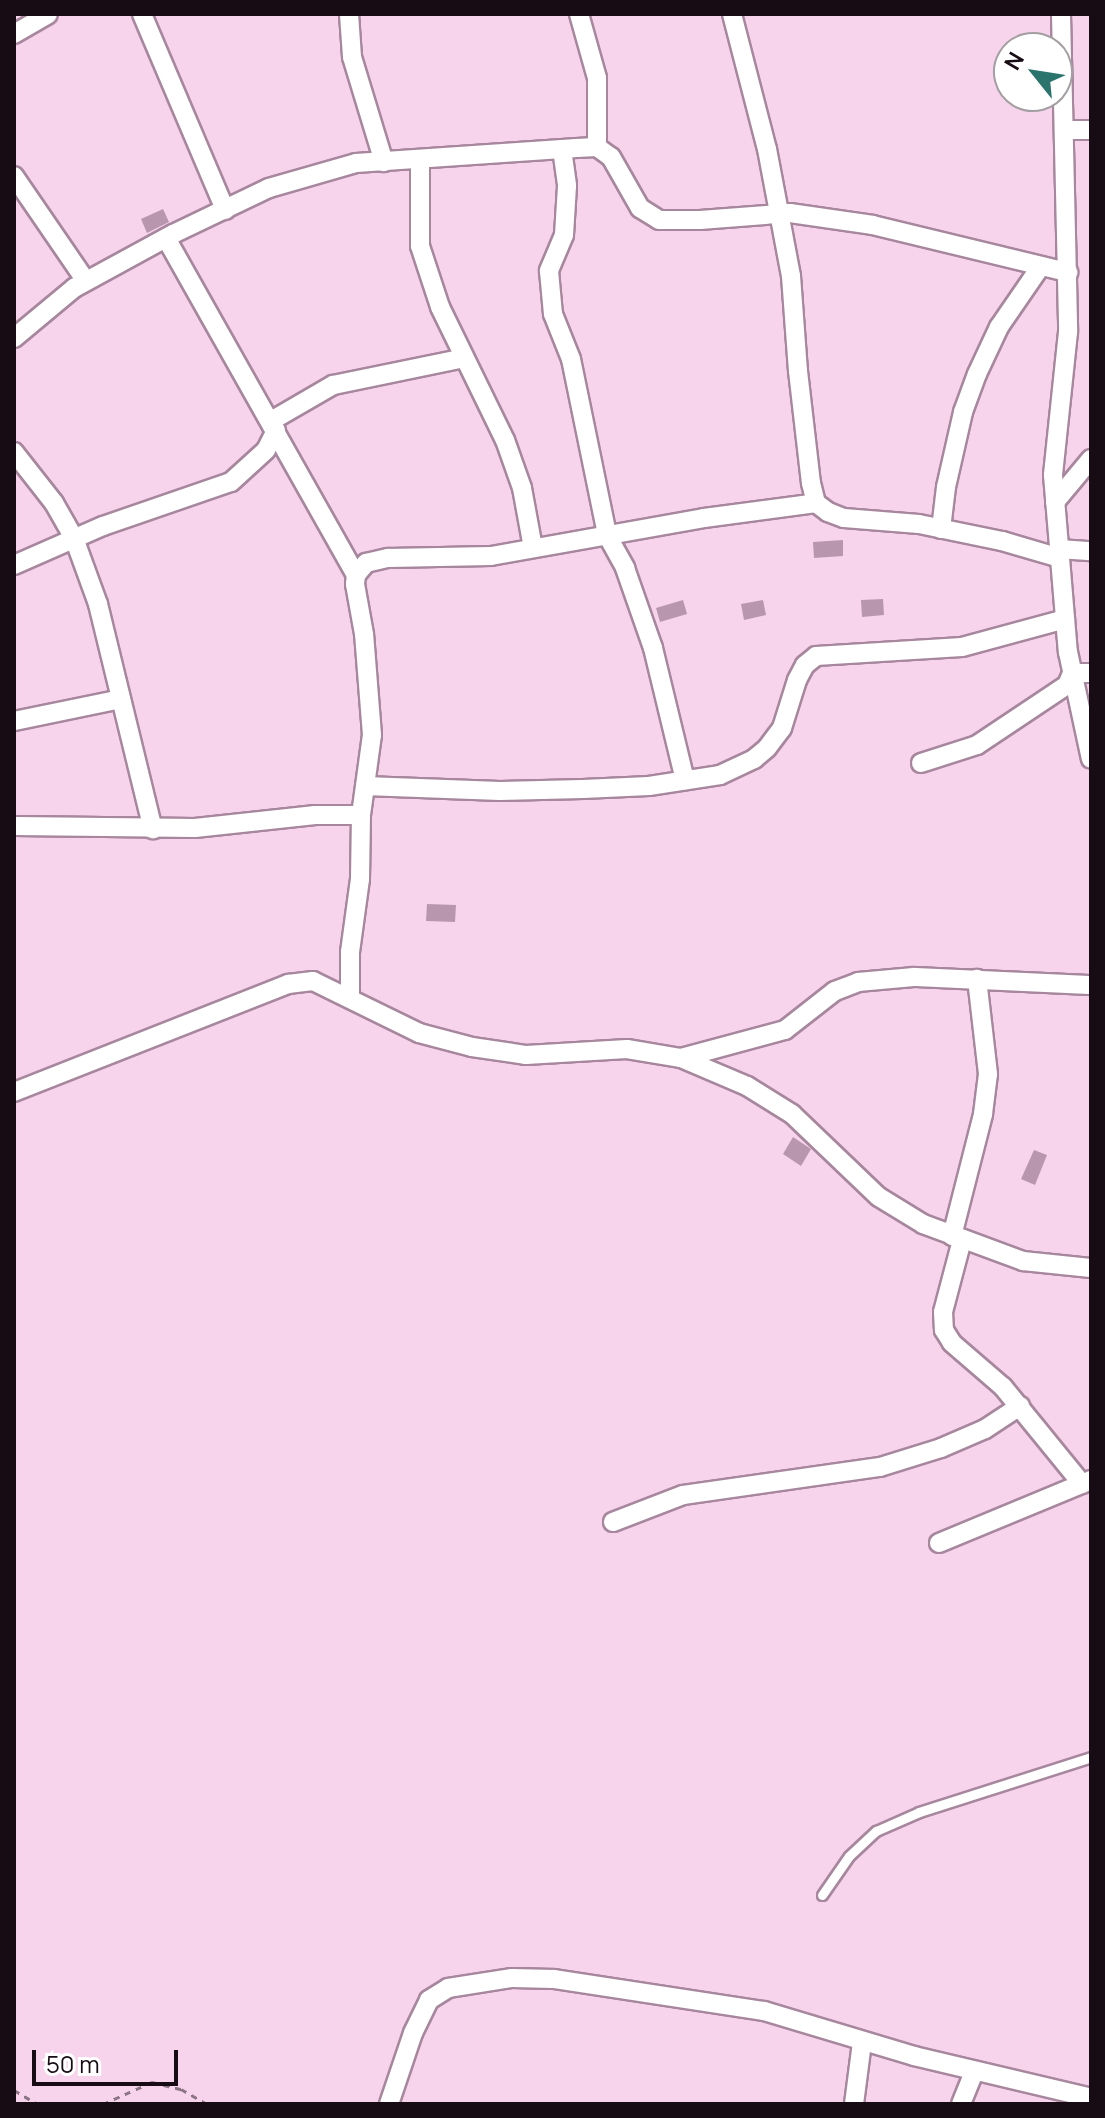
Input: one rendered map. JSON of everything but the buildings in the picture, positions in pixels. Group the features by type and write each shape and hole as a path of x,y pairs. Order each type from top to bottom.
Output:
{"street":[{"path":"14,34 48,14"},
{"path":"142,14 225,210"},
{"path":"349,14 352,57 384,162"},
{"path":"579,14 597,78 597,147"},
{"path":"732,14 780,214 791,276 798,371 816,503 844,518 941,529 1059,553 1091,551"},
{"path":"1061,14 1068,332 1053,475 1065,619 1082,673 1091,759"},
{"path":"1065,130 1091,130"},
{"path":"14,338 86,281 269,188 356,163 562,149 597,147 611,157 640,208 659,220 780,214 873,225 1068,272"},
{"path":"562,149 567,186 564,235 549,271 553,314 571,359 607,535 625,568 653,648 685,780"},
{"path":"420,161 420,246 440,307 505,440 522,488 533,548"},
{"path":"14,176 86,281"},
{"path":"166,238 356,575 372,735 361,815 360,879 350,952 350,997"},
{"path":"941,529 963,412 977,374 999,327 1041,266"},
{"path":"14,565 74,538 231,482 266,450 274,425 333,385 464,358"},
{"path":"14,452 54,503 74,538 98,604 153,829"},
{"path":"1055,502 1091,459"},
{"path":"356,575 366,563 388,558 491,556 816,503"},
{"path":"365,786 513,791 649,786 720,775 754,759 767,748 782,728 797,680 805,665 816,656 962,647 1065,619"},
{"path":"921,763 977,745 1082,673"},
{"path":"14,721 121,699"},
{"path":"15,822 153,829 195,828 315,815 361,815"},
{"path":"681,1058 785,1030 835,991 858,982 914,977 1091,985"},
{"path":"939,1543 1086,1482 1020,1406 980,1365 952,1343 944,1330 943,1312 988,1074 977,979"},
{"path":"14,1092 288,984 313,981 419,1033 472,1047 526,1055 627,1049 681,1058 747,1086 792,1114 879,1197 923,1224 1023,1261 1091,1268"},
{"path":"613,1522 683,1495 880,1467 985,1429 1020,1406"},
{"path":"389,2104 413,2033 429,2000 448,1988 512,1978 554,1979 764,2011 862,2042 1091,2098"},
{"path":"854,2104 862,2042"},
{"path":"961,2104 974,2071"}],"lane":[{"path":"822,1895 849,1856 876,1831 919,1812 1091,1757"}],"path":[{"path":"103,2104 152,2082 181,2089 207,2104"},
{"path":"14,2090 37,2104"}]}
